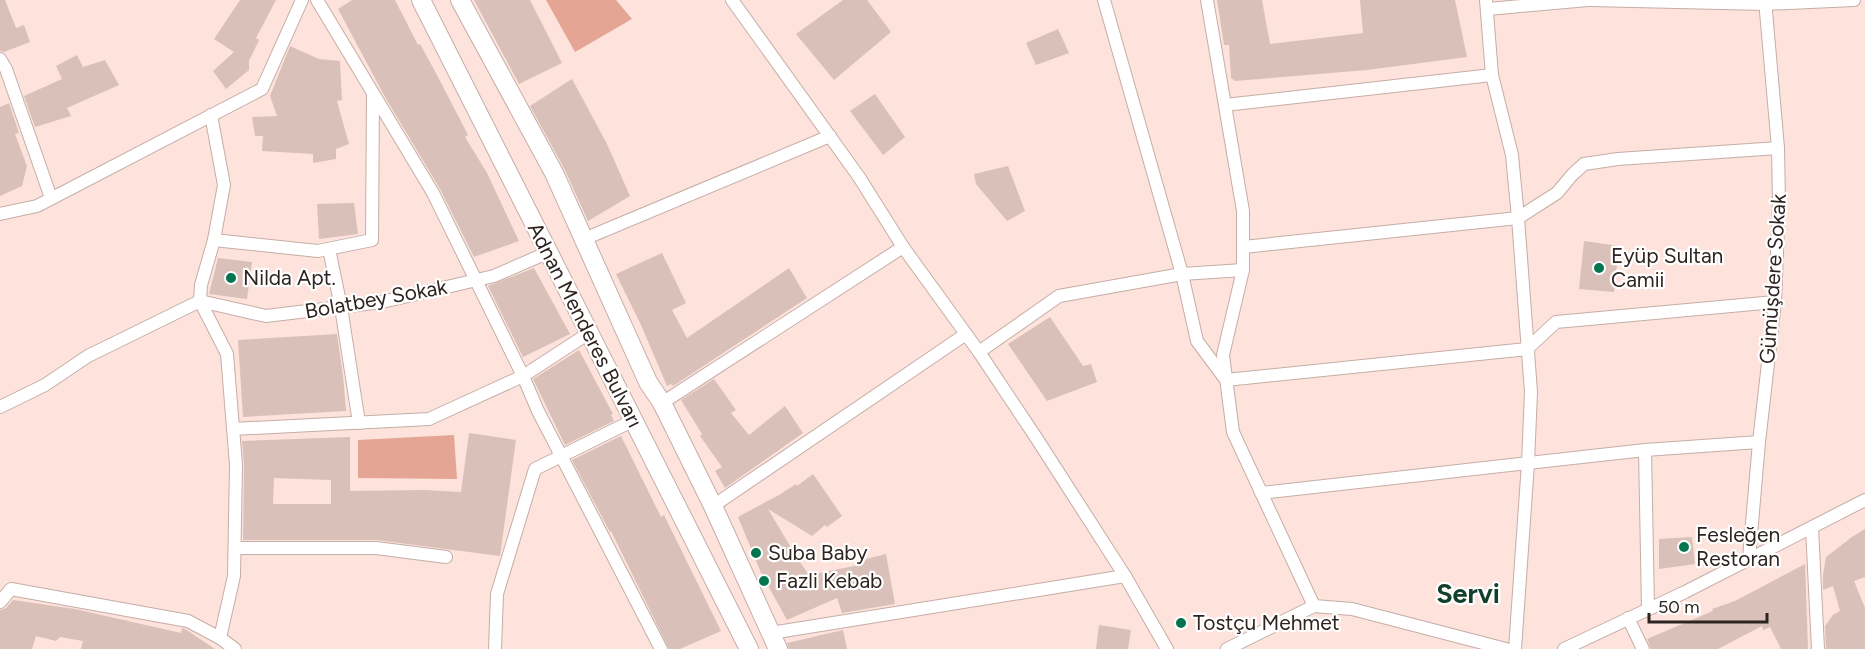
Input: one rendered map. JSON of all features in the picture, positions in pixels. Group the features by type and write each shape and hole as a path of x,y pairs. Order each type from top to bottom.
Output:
{"main road":[{"name":"Adnan Menderes Bulvarı","path":"421,0 634,420 744,648"},
{"name":"Adnan Menderes Bulvarı","path":"460,0 554,173 648,382 662,403 713,506 774,641"}],"street":[{"path":"0,214 37,206 262,89 302,0"},
{"path":"317,0 433,193 562,457 661,649"},
{"path":"732,0 859,177 903,247 979,352 1125,576 1167,649"},
{"path":"1104,0 1182,274 1197,341 1226,380"},
{"path":"1207,0 1243,211 1243,270 1223,355 1233,432 1314,606"},
{"path":"1515,649 1531,392 1512,155 1492,75 1487,5 1589,0 1765,2 1854,0"},
{"name":"Gümüşdere Sokak","path":"1749,558 1759,442 1776,302 1778,148 1765,2"},
{"path":"0,59 6,69 51,198"},
{"path":"1225,105 1492,75"},
{"path":"214,240 318,251 372,240 373,93"},
{"path":"211,115 224,185 214,240 201,285 200,301 227,354 236,465 234,576 220,638"},
{"path":"584,239 830,136"},
{"path":"1243,247 1518,218 1557,194 1584,164 1618,159 1778,148"},
{"path":"662,403 903,247"},
{"path":"329,249 341,307 359,423"},
{"name":"Bolatbey Sokak","path":"200,301 266,316 382,302 494,276 549,252"},
{"path":"979,352 1059,296 1182,274 1243,270"},
{"path":"0,406 45,384 88,356 200,301"},
{"path":"1226,380 1527,349 1556,322 1776,302"},
{"path":"233,429 429,419 523,376 590,333"},
{"path":"713,506 966,334"},
{"path":"495,649 497,594 535,469 634,420"},
{"path":"1261,493 1645,450 1759,442"},
{"path":"1645,450 1648,609"},
{"path":"1564,649 1865,500"},
{"path":"1812,528 1818,649"},
{"path":"235,548 376,549 446,557"},
{"path":"774,641 1125,576"},
{"path":"0,602 11,589 188,621 235,649"},
{"path":"1227,649 1314,606 1352,609 1506,649"},
{"path":"1629,618 1643,649"}],"shaded area":[{"path":"546,0 616,0 632,19 575,52"},
{"path":"454,435 457,479 358,478 358,440"}],"building":[{"path":"0,0 5,0 16,28 24,25 30,42 4,52 0,51"},
{"path":"240,0 276,0 256,38 259,40 249,61 249,70 226,89 213,71 234,52 214,39"},
{"path":"352,0 395,0 468,135 465,137 487,173 519,241 474,257 440,189 385,97 338,9"},
{"path":"474,0 530,0 562,63 519,84"},
{"path":"843,0 867,0 891,32 834,80 796,34"},
{"path":"1217,0 1262,0 1270,44 1363,33 1360,0 1455,0 1467,57 1367,70 1235,81 1231,78 1229,45 1224,45"},
{"path":"1058,29 1069,53 1036,65 1026,43"},
{"path":"290,46 319,59 340,61 342,100 337,101 349,144 336,149 336,159 313,163 313,154 262,151 263,136 255,136 252,117 277,116 270,96"},
{"path":"77,55 83,67 105,60 119,85 67,108 71,116 35,127 24,96 62,79 56,66"},
{"path":"572,79 607,144 630,196 588,221 564,168 530,106"},
{"path":"875,94 905,137 883,155 850,111"},
{"path":"9,103 19,133 15,134 27,166 22,186 0,196 0,107"},
{"path":"1008,166 1025,211 1007,221 976,184 974,174"},
{"path":"354,203 358,234 319,239 317,204"},
{"name":"Eyüp Sultan Camii","path":"1584,241 1619,246 1614,292 1579,289"},
{"path":"662,253 686,303 672,310 687,338 789,268 807,298 673,386 671,384 667,386 616,274"},
{"name":"Nilda Apt.","path":"218,258 252,262 247,299 209,294"},
{"path":"534,268 570,334 523,357 488,286"},
{"path":"1050,317 1083,366 1091,364 1097,382 1047,401 1008,344"},
{"path":"337,334 346,411 243,417 238,340"},
{"path":"579,350 613,414 611,415 614,421 565,445 533,379"},
{"path":"714,379 736,410 731,413 749,435 785,406 803,433 725,488 715,471 722,467 700,436 702,434 681,400"},
{"path":"469,433 516,440 500,556 376,540 243,540 242,441 350,437 350,491 461,492","holes":["274,478 331,480 331,504 273,504"]},
{"path":"621,436 661,517 664,515 721,631 680,649 669,649 611,531 572,460"},
{"path":"813,474 842,516 827,527 825,525 812,536 768,509 796,556 809,575 859,565 858,561 886,554 895,604 842,613 837,598 787,620 761,573 738,517 796,484 797,486"},
{"path":"1865,529 1865,577 1854,581 1865,608 1865,649 1826,649 1825,626 1833,615 1840,611 1833,586 1823,590 1826,557"},
{"path":"1692,537 1695,564 1659,569 1659,539"},
{"path":"1805,564 1808,649 1781,649 1770,627 1763,630 1762,626 1718,649 1651,649 1647,639 1735,601"},
{"path":"13,600 75,609 181,633 182,628 215,649 81,649 83,641 60,637 56,641 36,636 32,649 0,649 0,610 6,608"},
{"path":"1099,625 1131,630 1128,649 1096,649"},
{"path":"843,630 847,649 789,649 787,643"}],"place":[{"name":"Eyüp Sultan Camii","path":"1599,268"},
{"name":"Nilda Apt.","path":"231,278"},
{"name":"Fesleğen Restoran","path":"1684,547"},
{"name":"Suba Baby","path":"756,553"},
{"name":"Fazli Kebab","path":"764,581"},
{"name":"Tostçu Mehmet","path":"1181,623"}],"district":[{"name":"Servi","path":"1468,594"}]}
